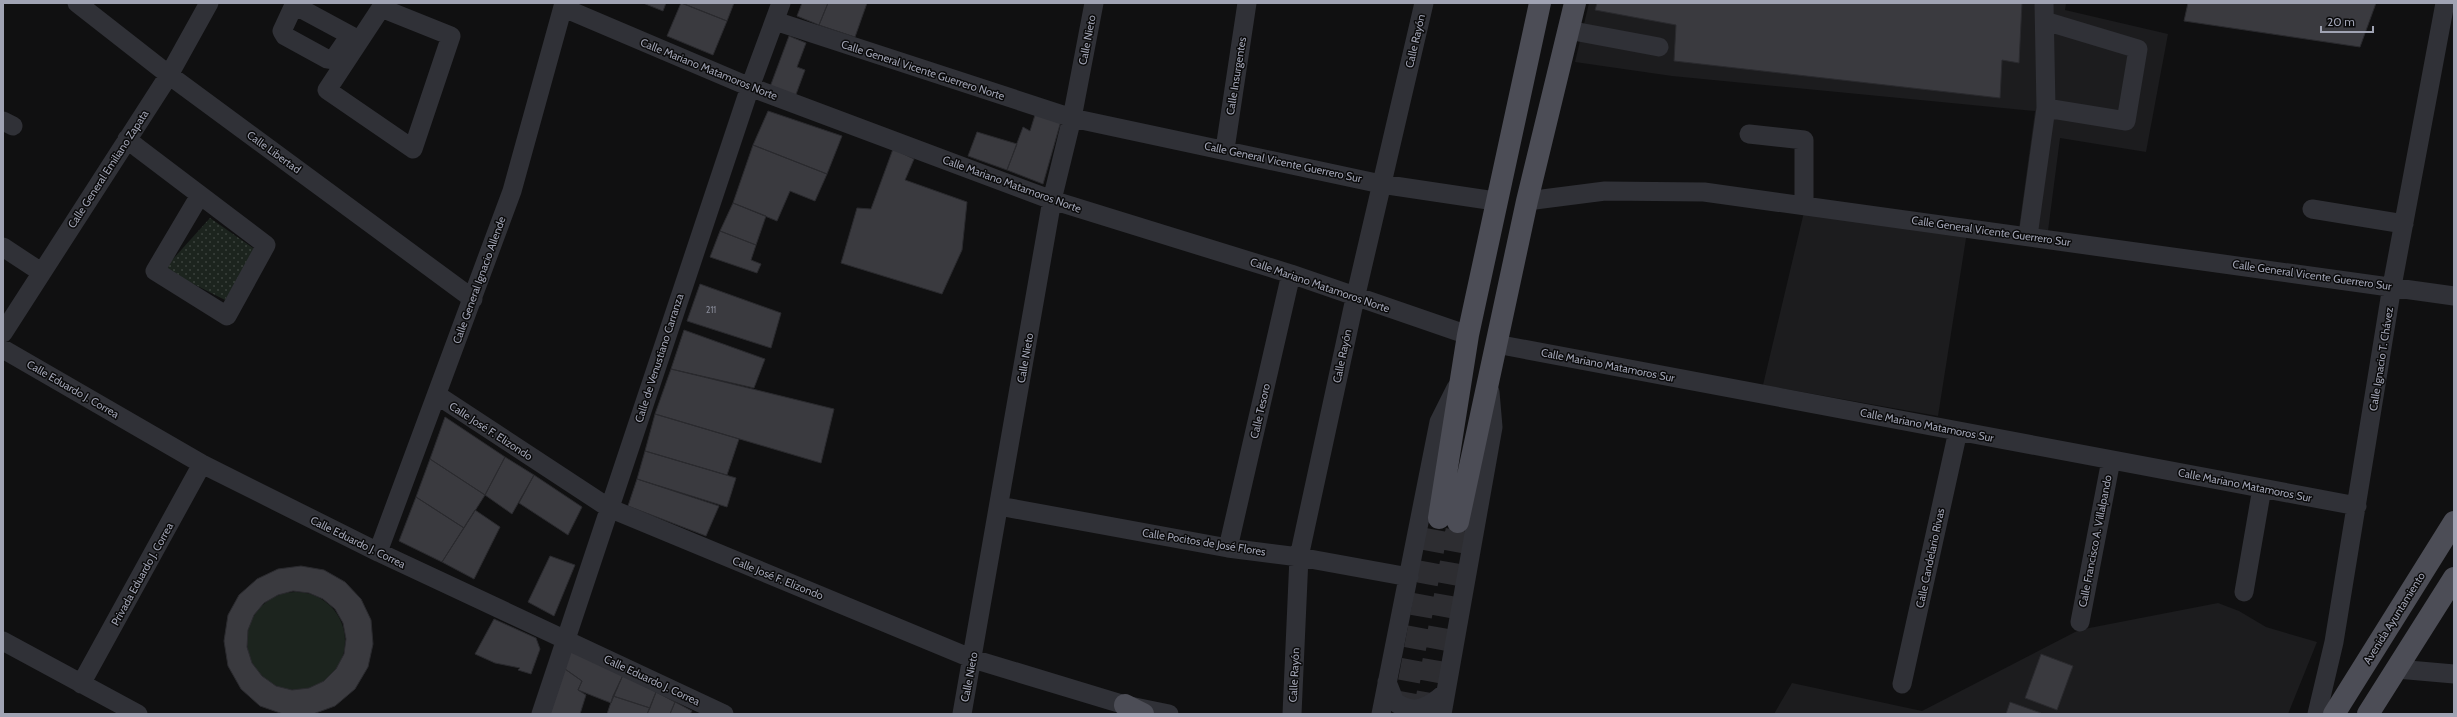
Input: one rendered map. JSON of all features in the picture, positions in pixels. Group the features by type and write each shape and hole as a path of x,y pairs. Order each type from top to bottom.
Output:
{"main road":[{"path":"1540,3 1495,201 1460,379 1448,520 1488,380 1527,201 1575,3"},
{"name":"Avenida Ayuntamiento","path":"2334,714 2454,522"},
{"path":"2368,714 2454,578"}],"street":[{"name":"Calle Libertad","path":"77,3 169,75 472,298"},
{"name":"Calle General Emiliano Zapata","path":"3,333 169,75 209,3"},
{"name":"Calle de Venustiano Carranza","path":"541,714 750,87 781,3"},
{"name":"Calle Nieto","path":"962,714 973,659 1052,200 1072,118 1094,3"},
{"name":"Calle Insurgentes","path":"1225,149 1247,3"},
{"name":"Calle Rayón","path":"1292,714 1299,557 1381,184 1424,3"},
{"name":"Calle Ignacio T. Chávez","path":"2316,714 2334,642 2392,286 2445,3"},
{"path":"354,37 294,4 282,31 285,36 327,60 333,60 338,56 354,37 381,8 451,36 413,149 327,90 354,37"},
{"name":"Calle Mariano Matamoros Norte","path":"564,6 750,87 1052,200 1291,274 1468,335"},
{"name":"Calle General Ignacio Allende","path":"378,552 512,191 564,6"},
{"path":"2028,236 2046,108 2044,12 2138,49 2126,121 2046,108"},
{"name":"Calle General Vicente Guerrero Norte","path":"775,21 1072,118"},
{"path":"1568,30 1659,47"},
{"name":"Calle General Vicente Guerrero Sur","path":"1072,118 1225,149 1381,184 1495,201"},
{"path":"1750,134 1804,140 1804,205"},
{"path":"127,139 266,245 227,316 155,270 200,195"},
{"name":"Calle General Vicente Guerrero Sur","path":"1527,201 1605,191 1704,192 2392,286 2454,296"},
{"path":"2312,209 2404,224"},
{"path":"3,247 41,272"},
{"name":"Calle Tesoro","path":"1228,548 1291,274"},
{"name":"Calle Mariano Matamoros Sur","path":"1496,344 2357,506"},
{"name":"Calle Eduardo J. Correa","path":"3,349 202,464 378,552 724,714"},
{"path":"1381,714 1439,422 1460,379"},
{"path":"1442,714 1493,427 1488,380"},
{"name":"Calle José F. Elizondo","path":"436,395 609,508 973,659 1134,710 1169,714"},
{"name":"Calle Candelario Rivas","path":"1902,684 1958,431"},
{"name":"Calle Francisco A. Villalpando","path":"2080,622 2111,460"},
{"name":"Privada Eduardo J. Correa","path":"81,684 202,464"},
{"path":"2244,592 2262,488"},
{"name":"Calle Pocitos de José Flores","path":"999,506 1228,548 1299,557 1409,577"},
{"path":"3,641 138,714"},
{"path":"2397,669 2454,674"},
{"path":"1387,682 1395,702 1412,710 1429,706 1446,693"}],"shaded area":[{"path":"1589,3 2066,3 2065,10 2168,34 2146,152 2060,138 2048,231 2019,228 2035,111 1672,76 1575,62"},
{"path":"1804,212 1967,232 1938,416 1763,385"},
{"path":"210,218 256,250 225,300 164,269"},
{"path":"296,592 315,596 331,606 341,622 345,641 341,660 331,676 315,686 296,690 277,686 261,676 251,660 247,641 251,622 261,606 277,596"},
{"path":"2218,603 2239,611 2266,627 2317,642 2288,714 1774,714 1792,683 1922,711 2079,630"}],"building":[{"path":"643,3 666,3 663,11"},
{"path":"681,3 727,21 713,55 667,36"},
{"path":"682,3 734,3 727,21"},
{"path":"802,3 828,3 819,25 797,16"},
{"path":"828,3 867,3 855,37 819,25"},
{"path":"1597,3 2022,3 2019,63 2002,60 2000,98 1674,61 1676,25 1595,10"},
{"path":"2188,3 2376,3 2360,47 2184,21"},
{"path":"789,36 806,43 797,67 805,70 795,97 770,87"},
{"path":"768,111 842,136 827,174 753,145"},
{"path":"1035,115 1061,121 1043,184 1007,170 1023,127 1030,131"},
{"path":"977,132 1017,144 1007,170 968,156"},
{"path":"753,145 827,174 815,201 790,191 777,221 733,203"},
{"path":"893,149 914,159 905,180 967,202 962,250 942,294 841,263 857,208 871,209"},
{"path":"733,203 766,216 756,245 720,231"},
{"path":"720,231 756,245 751,260 761,264 757,273 710,257"},
{"path":"700,284 781,313 771,348 687,321"},
{"path":"684,330 765,359 754,388 671,369"},
{"path":"671,369 834,409 821,463 655,414"},
{"path":"655,414 739,439 727,475 645,451"},
{"path":"445,417 505,457 485,495 430,459"},
{"path":"645,451 736,478 727,507 637,479"},
{"path":"505,457 534,475 512,514 485,495"},
{"path":"430,459 485,495 464,528 416,497"},
{"path":"534,475 582,507 568,535 519,503"},
{"path":"637,479 719,506 706,536 628,506"},
{"path":"416,497 464,528 442,562 399,541"},
{"path":"475,510 500,527 474,579 442,562"},
{"path":"550,556 575,565 554,616 528,602"},
{"path":"301,566 324,570 345,582 361,599 371,620 373,644 368,667 355,689 335,706 313,714 283,714 260,706 241,689 228,666 224,641 228,615 239,595 257,579 278,569","holes":["293,591 309,593 323,599 335,609 343,623 346,639 344,654 336,669 324,681 309,688 292,690 276,686 262,676 252,663 247,647 248,630 254,615 264,603 278,595"]},
{"path":"494,619 536,638 540,649 531,674 518,670 520,668 495,663 475,654"},
{"path":"571,650 623,675 611,703 578,690 582,681 565,669"},
{"path":"2041,654 2073,666 2057,710 2025,698"},
{"path":"565,669 582,681 578,690 586,695 580,714 550,714"},
{"path":"623,675 656,692 650,708 613,696"},
{"path":"656,692 675,702 670,714 647,714"},
{"path":"613,696 650,708 647,714 607,714"},
{"path":"675,702 692,711 690,714 670,714"},
{"path":"2010,702 2041,713 2041,714 2006,714"}],"tunnel":[{"path":"1403,714 1439,518"},
{"path":"1424,714 1458,522"}]}
